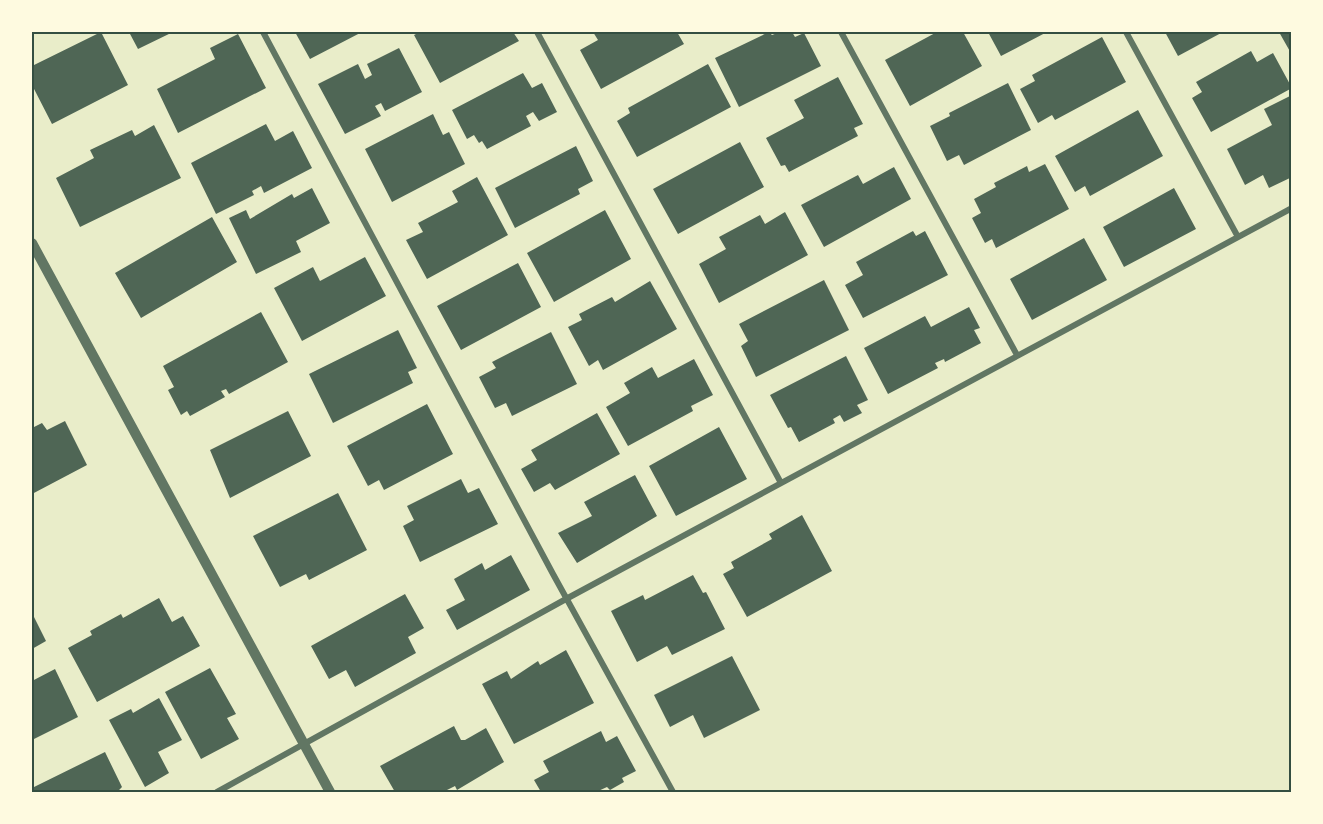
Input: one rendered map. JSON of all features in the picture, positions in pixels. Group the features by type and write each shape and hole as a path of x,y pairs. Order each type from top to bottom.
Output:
{"street":[{"path":"263,32 566,599 673,792"},
{"path":"537,32 781,483"},
{"path":"841,32 1017,355"},
{"path":"1126,32 1238,237"},
{"path":"217,792 566,599 1292,208"},
{"path":"32,243 330,792"}],"building":[{"path":"101,32 128,85 52,124 32,85 32,66"},
{"path":"129,32 173,32 138,49"},
{"path":"295,32 362,32 310,59"},
{"path":"420,32 513,32 519,41 440,83 414,35"},
{"path":"593,32 677,32 684,44 601,89 580,50 598,40"},
{"path":"769,32 772,35 792,32 795,37 804,33 821,66 739,107 715,58"},
{"path":"937,32 963,32 982,66 910,106 885,60"},
{"path":"988,32 1047,32 1001,56"},
{"path":"1165,32 1223,32 1178,56"},
{"path":"1279,32 1292,32 1292,55"},
{"path":"238,34 266,88 178,133 157,89 215,59 210,48"},
{"path":"1102,37 1126,82 1055,120 1052,115 1038,123 1020,89 1035,81 1032,75"},
{"path":"399,48 422,92 385,111 381,103 375,106 381,116 345,134 318,84 358,64 365,79 372,75 367,64"},
{"path":"1251,51 1257,62 1273,53 1292,88 1211,132 1192,98 1202,92 1196,82"},
{"path":"708,64 731,107 637,157 617,121 630,113 628,108"},
{"path":"523,73 532,88 542,83 557,112 539,121 533,112 526,116 531,126 487,149 474,135 467,139 452,110"},
{"path":"838,77 863,124 854,128 858,136 789,172 785,165 781,166 766,138 804,118 794,100"},
{"path":"1008,83 1031,130 964,165 959,155 947,161 930,126 950,116 949,113"},
{"path":"1292,95 1292,177 1269,188 1263,175 1245,185 1227,149 1272,125 1264,109"},
{"path":"1138,110 1163,156 1090,196 1085,186 1075,192 1055,156"},
{"path":"433,114 443,135 449,132 465,164 392,202 365,149"},
{"path":"266,124 275,141 293,131 312,168 264,193 261,186 252,191 254,195 216,214 191,163"},
{"path":"154,125 181,178 80,227 56,178 94,158 90,150 132,130 135,136"},
{"path":"740,142 764,187 678,234 653,189"},
{"path":"576,146 593,181 578,189 580,194 515,228 495,188"},
{"path":"1045,164 1069,209 996,248 992,239 985,243 972,218 981,213 974,199 996,187 994,183 1027,166 1029,172"},
{"path":"894,167 911,199 824,247 801,205 858,175 863,184"},
{"path":"477,177 508,235 427,279 406,240 423,232 418,223 458,202 452,191"},
{"path":"312,188 330,223 296,241 301,252 256,274 229,218 246,210 250,219 292,194 294,198"},
{"path":"1174,188 1196,229 1124,267 1103,227"},
{"path":"605,210 631,259 554,302 527,253"},
{"path":"785,212 808,255 719,303 699,264 726,249 719,237 760,215 765,224"},
{"path":"212,217 237,262 141,318 115,273"},
{"path":"913,231 916,236 925,231 948,275 863,318 845,285 863,275 856,262"},
{"path":"1084,238 1107,280 1032,320 1010,279"},
{"path":"365,257 386,296 302,341 274,288 313,267 320,281"},
{"path":"518,263 541,307 461,350 437,306"},
{"path":"824,280 849,330 756,377 741,346 748,341 739,324"},
{"path":"650,281 677,329 603,370 598,360 589,366 568,327 582,320 579,314 612,297 615,302"},
{"path":"969,307 980,328 974,330 981,343 945,362 944,359 935,363 938,368 888,394 864,348 925,316 931,327"},
{"path":"261,312 288,362 229,394 226,389 221,391 225,397 190,416 187,411 181,415 168,390 174,387 163,366"},
{"path":"398,330 417,368 408,372 413,383 333,423 309,374"},
{"path":"551,332 577,384 512,416 506,403 495,408 479,377 496,368 492,362"},
{"path":"846,356 868,400 857,405 862,413 844,422 840,415 833,419 835,423 799,442 791,427 788,428 770,395"},
{"path":"694,359 713,395 691,406 693,411 628,446 606,407 630,393 624,383 652,367 658,378"},
{"path":"427,404 453,454 384,490 379,480 368,486 347,446"},
{"path":"288,411 311,456 230,498 210,450"},
{"path":"597,413 620,454 555,490 550,483 534,492 521,469 537,460 531,450"},
{"path":"65,421 87,465 32,494 32,428 42,423 47,430"},
{"path":"719,427 747,479 676,516 649,466"},
{"path":"635,475 657,516 577,563 558,533 592,516 584,502"},
{"path":"461,479 468,493 479,488 498,524 420,562 403,526 414,520 407,506"},
{"path":"338,493 367,550 309,580 306,574 280,587 253,536"},
{"path":"802,515 832,571 747,617 723,574 734,568 731,562 772,539 769,534"},
{"path":"511,555 530,590 457,630 446,610 465,600 454,579 482,563 485,570"},
{"path":"693,575 703,593 706,592 725,629 672,655 667,646 637,662 611,611 643,595 645,600"},
{"path":"405,594 424,628 408,637 416,653 355,687 346,670 329,679 311,646"},
{"path":"159,598 172,622 183,616 200,646 97,702 68,648 92,635 90,631 121,614 123,618"},
{"path":"32,613 46,641 32,649"},
{"path":"566,650 594,703 514,744 482,684 507,671 511,679 538,661 540,665"},
{"path":"732,656 760,710 704,738 693,715 670,727 654,695"},
{"path":"210,668 236,714 227,718 239,739 201,759 165,692"},
{"path":"55,669 78,717 32,740 32,681"},
{"path":"159,698 182,740 158,752 169,773 145,787 109,720 131,709 133,713"},
{"path":"454,726 461,740 486,728 504,762 457,790 455,786 443,792 395,792 380,766"},
{"path":"601,731 606,742 617,736 636,771 622,778 624,782 610,790 607,787 596,792 541,792 534,780 549,772 543,761"},
{"path":"105,752 122,787 117,792 32,792 32,788"}]}
